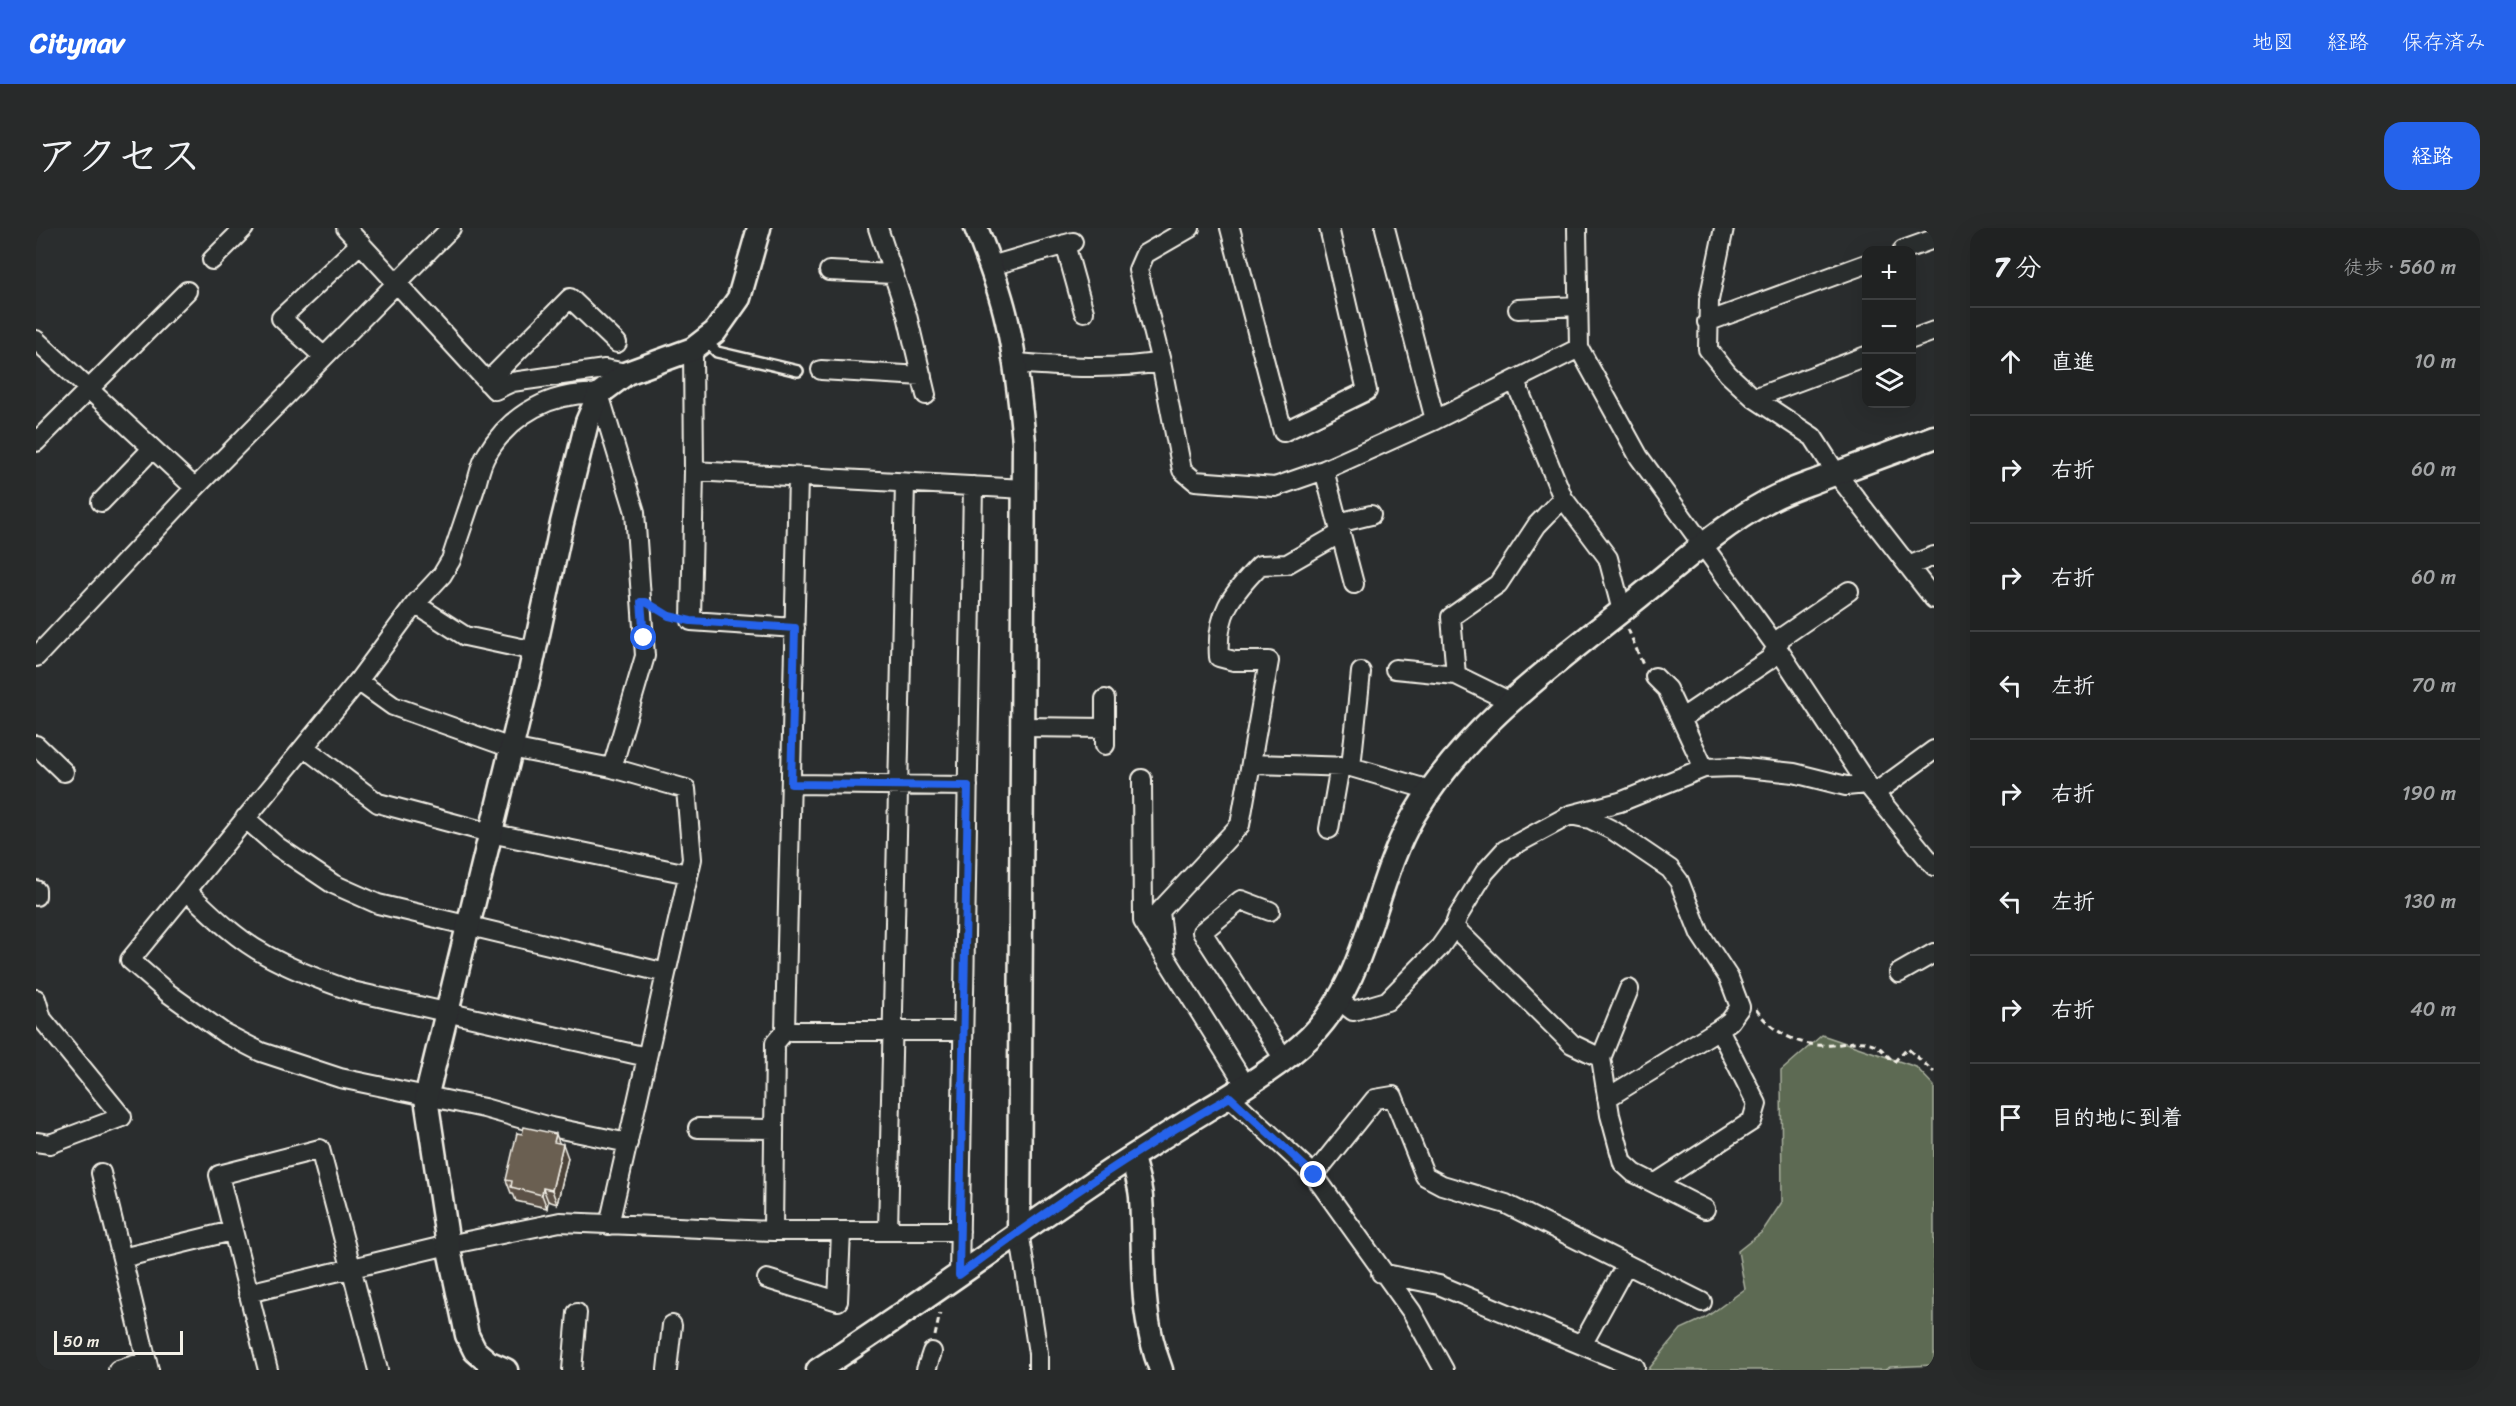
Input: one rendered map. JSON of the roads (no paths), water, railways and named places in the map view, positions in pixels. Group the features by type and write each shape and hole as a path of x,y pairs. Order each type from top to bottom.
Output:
{"street":[{"path":"212,260 244,228"},
{"path":"346,228 495,390 512,382 605,369 627,373"},
{"path":"36,657 195,488 451,228"},
{"path":"506,1370 488,1362 476,1350 468,1335 448,1245 426,1098 535,651 587,422 599,394 627,373 699,344 715,332 739,298 759,228"},
{"path":"878,228 907,315 926,395"},
{"path":"976,228 991,266 1007,319 1016,363 1024,442 1019,1231 1038,1353 1038,1370"},
{"path":"1190,228 1145,254 1138,270 1161,363 1182,470 1195,481 1275,487 1324,470 1435,420 1579,348"},
{"path":"1230,228 1283,432 1367,391 1329,228"},
{"path":"1385,228 1435,420"},
{"path":"1577,228 1579,348 1639,458 1776,646 1871,788 1934,866"},
{"path":"1725,228 1709,300 1708,349 1728,374 1754,398 1813,437 1836,473 1934,599"},
{"path":"1914,246 1934,239"},
{"path":"323,356 281,318 361,243"},
{"path":"991,266 1069,243 1084,312"},
{"path":"1707,322 1862,265"},
{"path":"828,271 893,273"},
{"path":"36,442 187,291"},
{"path":"488,382 570,298 617,343"},
{"path":"1518,309 1577,306"},
{"path":"1916,337 1934,331"},
{"path":"36,340 195,488"},
{"path":"699,344 691,621 795,628"},
{"path":"1754,398 1862,358"},
{"path":"1016,363 1060,366 1161,363"},
{"path":"821,370 922,376"},
{"path":"1515,381 1563,498 1608,558 1622,611"},
{"path":"599,394 577,393 546,402 527,412 506,429 486,456 451,560 442,575 415,604 358,681 130,960 168,993 224,1033 261,1052 340,1078 426,1098 484,1108 552,1127 628,1143"},
{"path":"599,394 635,512 645,656 612,768"},
{"path":"818,1370 952,1280 1019,1231 1132,1157 1238,1092 1308,1040 1330,1016 1352,975 1399,845 1430,790 1469,740 1511,702 1704,545 1767,501 1934,437"},
{"path":"101,502 152,449"},
{"path":"1324,470 1354,584"},
{"path":"694,471 1025,489"},
{"path":"773,1232 775,1043 785,1030 798,477"},
{"path":"888,1232 905,483"},
{"path":"952,1280 960,1231 973,486"},
{"path":"1456,675 1451,617 1498,584 1537,525 1563,498"},
{"path":"1165,957 1160,911 1240,825 1269,662 1234,661 1219,657 1219,624 1237,591 1260,565 1287,564 1339,529 1371,515"},
{"path":"1908,566 1934,556"},
{"path":"1682,718 1770,659 1782,637 1849,591"},
{"path":"415,604 465,636 535,651"},
{"path":"1395,669 1456,675 1511,702"},
{"path":"1329,829 1346,766 1361,672"},
{"path":"1655,677 1667,689 1704,768"},
{"path":"358,681 393,706 511,748 612,768 686,789 692,860 609,1226"},
{"path":"1023,727 1105,736 1105,699"},
{"path":"36,746 63,772"},
{"path":"304,748 378,803 490,833 688,874"},
{"path":"1339,1000 1353,1011 1387,1001 1440,947 1485,872 1505,850 1570,815 1620,802 1704,768 1735,767 1794,773 1846,786 1871,788 1934,750"},
{"path":"1251,764 1346,766 1430,790"},
{"path":"1142,779 1143,921 1238,1092 1314,1175 1412,1312 1444,1370"},
{"path":"791,784 968,786"},
{"path":"1570,815 1590,819 1614,831 1670,869 1679,881 1700,934 1729,978 1740,1007 1730,1021 1719,1029 1607,1098"},
{"path":"245,818 278,847 333,884 378,904 666,973"},
{"path":"36,890 36,896"},
{"path":"187,891 221,924 264,955 307,975 352,991 647,1057"},
{"path":"1270,911 1241,900 1202,932 1284,1059"},
{"path":"1454,927 1572,1044 1601,1058"},
{"path":"1899,973 1934,953"},
{"path":"1629,989 1601,1058 1607,1098 1623,1163 1634,1173 1706,1209"},
{"path":"36,999 42,1019 122,1117 50,1144 36,1142"},
{"path":"1656,1183 1752,1121 1757,1104 1719,1029"},
{"path":"785,1030 963,1031"},
{"path":"1314,1175 1375,1099 1393,1096 1425,1176 1442,1185 1506,1204 1702,1302"},
{"path":"698,1128 774,1129"},
{"path":"268,1370 219,1175 320,1149 378,1370"},
{"path":"1132,1157 1140,1195 1143,1297 1153,1348 1161,1370"},
{"path":"101,1173 148,1366 118,1370"},
{"path":"248,1293 448,1245 560,1222 773,1232 960,1231"},
{"path":"122,1258 232,1231"},
{"path":"767,1279 838,1301 841,1232"},
{"path":"1582,1345 1626,1264"},
{"path":"1382,1273 1440,1285 1635,1367"},
{"path":"572,1370 577,1313"},
{"path":"667,1370 672,1326"},
{"path":"926,1370 932,1352"}],"lane":[{"path":"699,344 717,352 798,371"}]}
